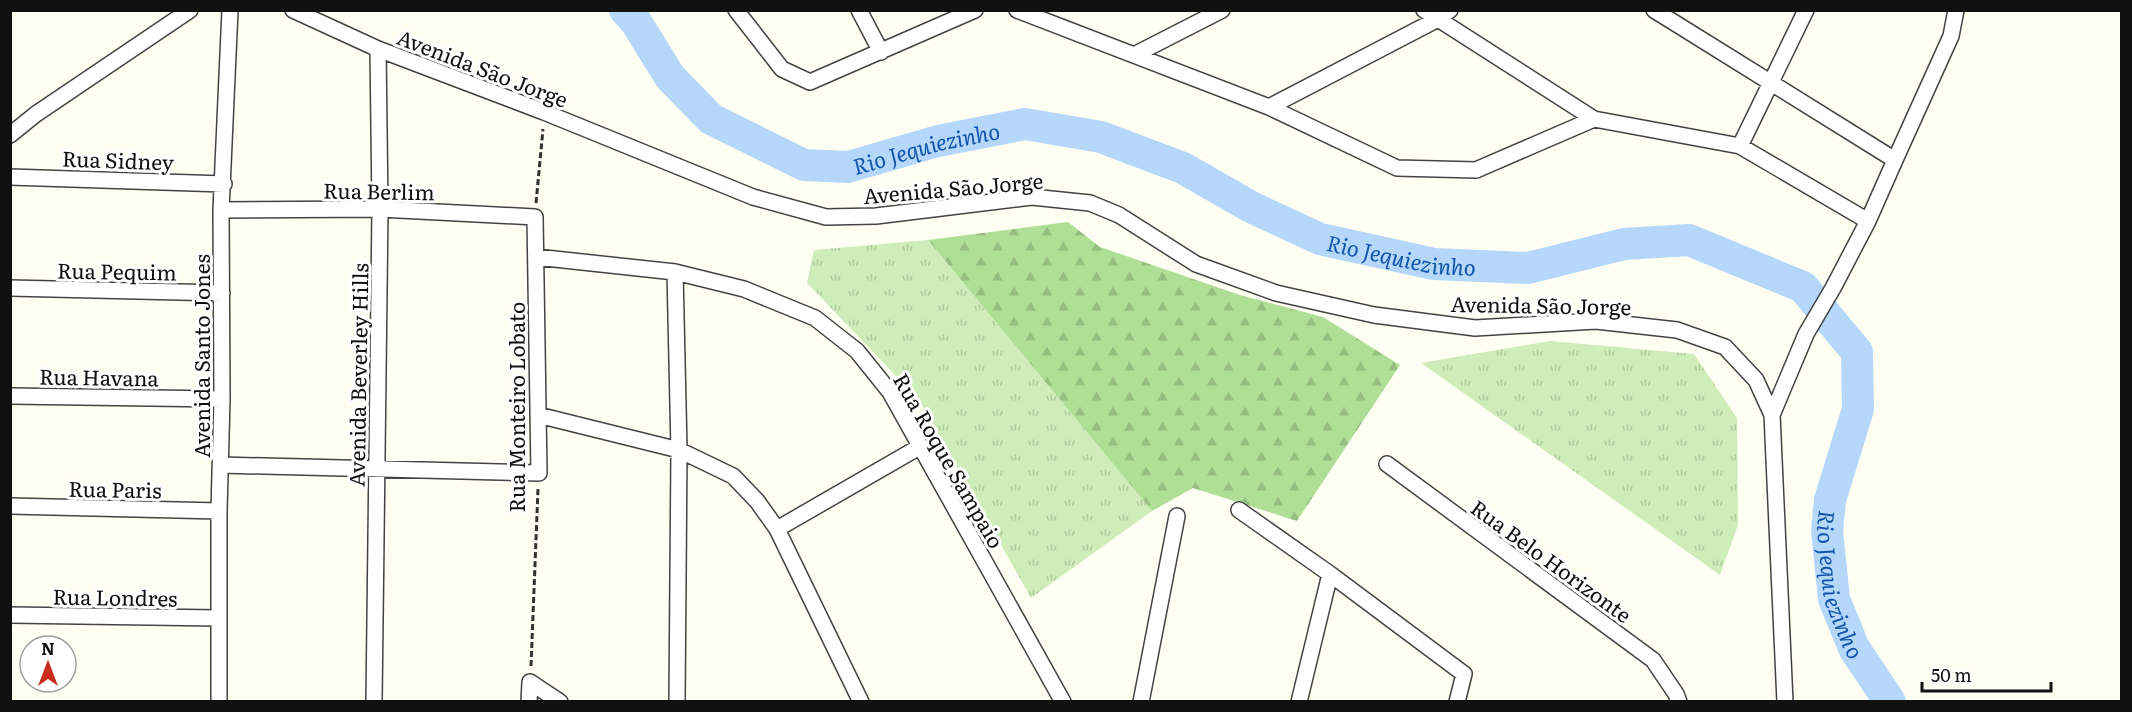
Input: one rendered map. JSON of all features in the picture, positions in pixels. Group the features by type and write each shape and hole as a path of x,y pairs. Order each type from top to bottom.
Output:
{"street":[{"path":"10,135 45,108 190,10"},
{"name":"Avenida Santo Jones","path":"219,702 222,210 230,10"},
{"name":"Avenida São Jorge","path":"293,10 378,49 544,112 753,197 826,217 876,216 1032,198 1090,203 1119,214 1196,264 1276,293 1374,315 1475,328 1596,321 1677,330 1725,347 1756,380 1772,415 1785,702"},
{"path":"736,10 782,69 810,82 975,10"},
{"path":"859,10 881,52"},
{"path":"1017,10 1269,107 1397,168 1476,170 1594,119"},
{"path":"1134,56 1222,10"},
{"path":"1424,10 1444,15 1594,119 1740,146 1868,220"},
{"path":"1740,146 1806,10"},
{"path":"1772,415 1806,334 1868,220 1951,36 1956,10"},
{"path":"1664,13 1895,160"},
{"path":"1269,107 1444,15"},
{"name":"Avenida Beverley Hills","path":"374,702 380,209 378,49"},
{"name":"Rua Sidney","path":"10,177 224,184"},
{"name":"Rua Berlim","path":"222,210 380,209 535,217"},
{"name":"Rua Monteiro Lobato","path":"535,217 538,473"},
{"name":"Rua Roque Sampaio","path":"536,257 675,272 744,289 815,318 857,351 890,392 1063,702"},
{"path":"675,272 679,450 677,702"},
{"name":"Rua Pequim","path":"10,288 222,293"},
{"name":"Rua Havana","path":"10,396 222,399"},
{"path":"538,416 679,450 733,476 757,501 777,529 861,702"},
{"path":"777,529 921,446"},
{"name":"Rua Belo Horizonte","path":"1387,464 1653,660 1679,702"},
{"path":"221,465 538,473"},
{"name":"Rua Paris","path":"10,506 219,511"},
{"path":"1239,510 1330,574 1464,674 1457,702"},
{"path":"1141,702 1177,516"},
{"path":"1299,702 1330,574"},
{"name":"Rua Londres","path":"10,615 219,618"},
{"path":"529,702 530,682"},
{"path":"530,682 560,702"}],"path":[{"path":"535,217 544,112"},
{"name":"Rua Monteiro Lobato","path":"530,682 538,473"}],"green space":[{"path":"1068,222 1100,247 1240,295 1323,317 1400,365 1297,521 1193,488 1152,511 928,240"},
{"path":"928,240 1152,511 1031,598 919,400 807,283 814,250"},
{"path":"1550,341 1694,354 1737,418 1738,525 1720,575 1421,363"}],"waterway":[{"name":"Rio Jequiezinho","path":"625,10 636,22 670,77 711,119 804,165 848,167 938,141 1025,124 1101,137 1183,168 1251,207 1320,239 1434,264 1528,268 1624,244 1689,240 1803,287 1857,352 1858,409 1830,500 1827,531 1834,599 1854,648 1890,702"}]}
